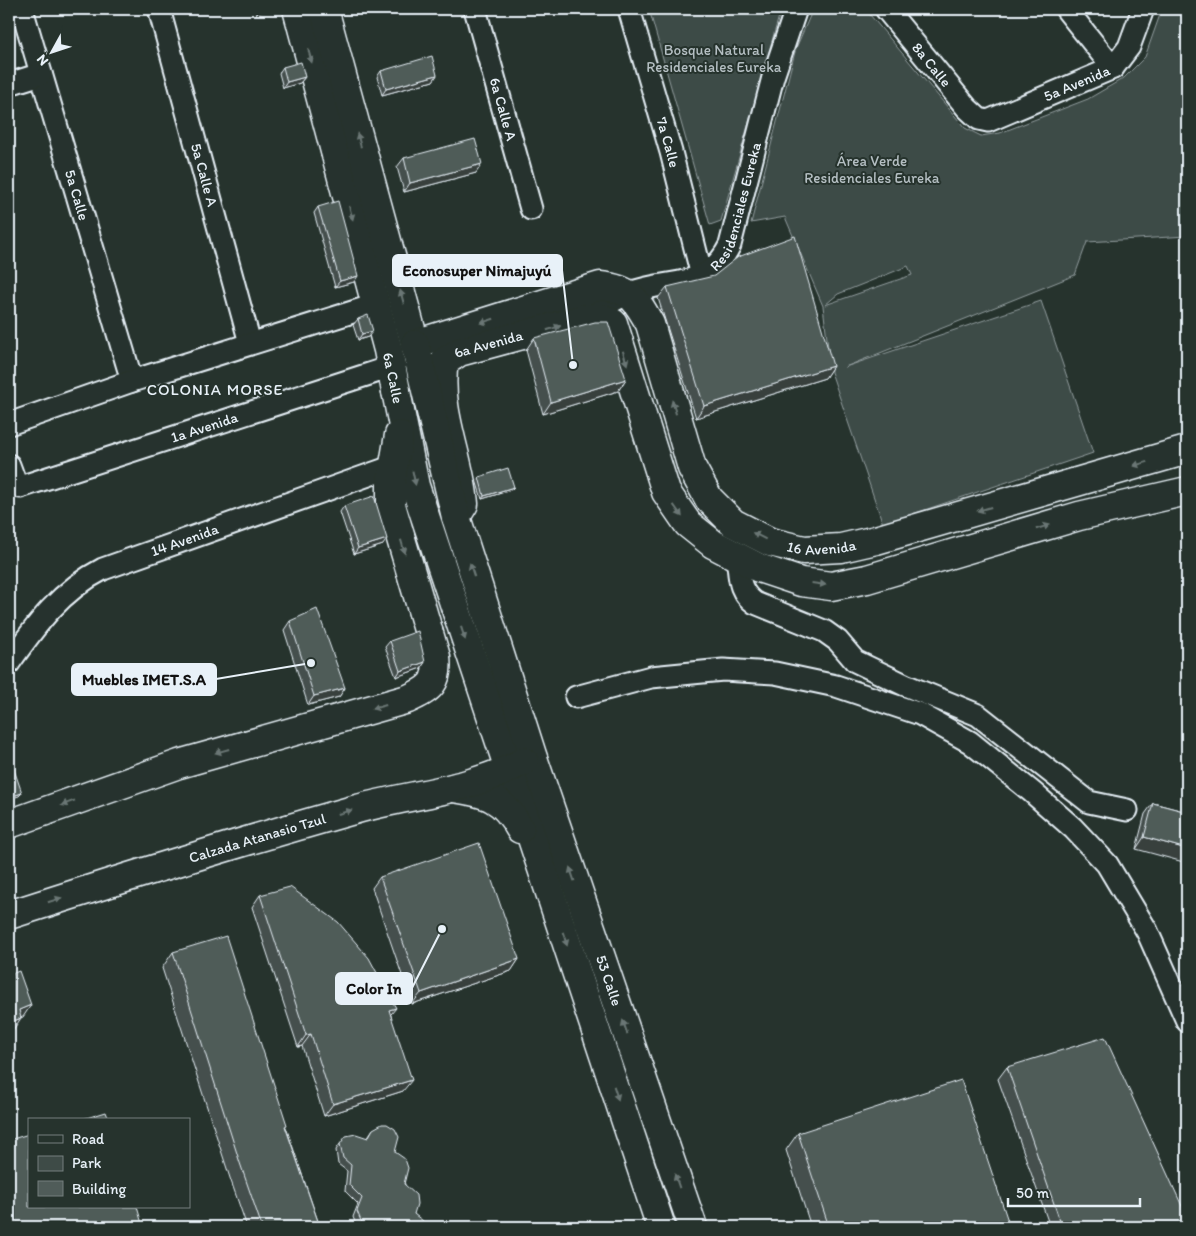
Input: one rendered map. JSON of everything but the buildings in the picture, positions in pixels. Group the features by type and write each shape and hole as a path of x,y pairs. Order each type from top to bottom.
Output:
{"main road":[{"name":"6a Calle","path":"297,9 375,305 396,391 415,486 499,744"},
{"name":"6a Calle","path":"324,9 415,344 456,517 528,745"},
{"name":"6a Avenida","path":"415,344 600,286 618,288 629,293"},
{"name":"16 Avenida","path":"629,293 639,304 650,324 692,468 708,499 733,523 770,542 804,550 841,548 1187,450"},
{"name":"6a Avenida","path":"456,517 464,504 462,483 445,410 442,376 444,362 458,352 594,318"},
{"path":"594,318 613,323 666,492 688,524 713,544 759,568 801,582 831,586 867,579 1079,516 1187,491"},
{"path":"9,824 179,764 408,699 425,692 433,682 438,671 436,657 391,505 390,492 394,466 396,391 415,344"},
{"name":"53 Calle","path":"499,744 661,1227"},
{"name":"Calzada Atanasio Tzul","path":"9,915 206,851 378,803 453,788 508,770 528,745"},
{"name":"53 Calle","path":"528,745 693,1227"},
{"path":"453,788 476,791 499,800 515,819 541,868"}],"street":[{"name":"5a Calle","path":"22,9 132,381"},
{"name":"5a Calle A","path":"159,9 250,343"},
{"name":"6a Calle A","path":"475,9 531,209"},
{"name":"7a Calle","path":"629,9 670,152 702,276"},
{"name":"Residenciales Eureka","path":"594,318 629,293 702,276 714,269 723,259 730,244 768,96 796,9"},
{"name":"8a Calle","path":"886,9 967,108 979,119"},
{"path":"1066,9 1113,68"},
{"name":"5a Avenida","path":"979,119 988,121 1001,117 1113,68 1130,47 1143,9"},
{"path":"9,84 41,74"},
{"path":"9,424 132,381 375,305"},
{"name":"1a Avenida","path":"9,464 17,486 396,391"},
{"name":"14 Avenida","path":"9,663 44,614 64,593 82,579 102,569 394,466"},
{"path":"737,556 741,588 746,596 756,603 824,631 838,641 855,661 905,685 978,715 1089,802 1127,810"},
{"path":"576,696 651,677 723,670 775,673 836,686 920,714 970,742 1073,828 1107,864 1147,931 1187,1021"}],"green space":[{"name":"Bosque Natural Residenciales Eureka","path":"649,9 781,9 721,221 710,225"},
{"name":"Área Verde Residenciales Eureka","path":"813,9 865,9 965,128 981,136 1000,133 1088,99 1124,78 1145,57 1162,9 1187,9 1187,236 1087,242 1075,275 845,367 1041,301 1093,453 883,524 831,372 823,306 785,217 751,223 796,48","holes":["908,266 912,275 825,305 838,294"]}],"place":[{"name":"Econosuper Nimajuyú","path":"573,365"},
{"name":"Muebles IMET.S.A","path":"311,663"},
{"name":"Color In","path":"442,929"}],"district":[{"name":"COLONIA MORSE","path":"215,389"}]}
